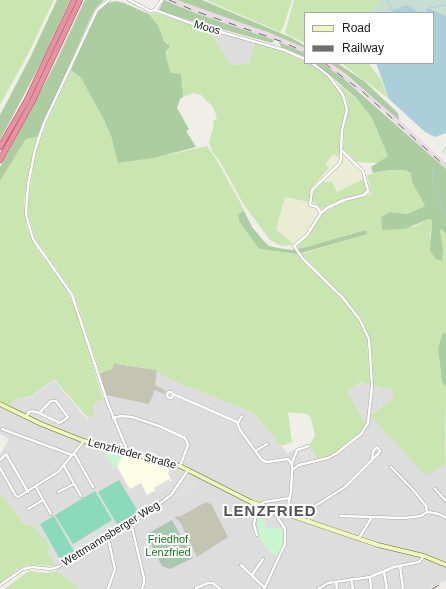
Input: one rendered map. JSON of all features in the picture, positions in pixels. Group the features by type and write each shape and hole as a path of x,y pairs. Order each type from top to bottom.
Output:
{"highway":[{"path":"0,147 27,100 74,0"},
{"path":"0,160 33,100 80,0"}],"street":[{"path":"109,0 96,10 44,123 35,150 26,201 26,215 33,239 72,295 113,418 126,447 126,452"},
{"name":"Moos","path":"129,0 147,10 155,10 193,24 260,42 304,59"},
{"path":"155,10 162,0"},
{"path":"313,64 329,76 345,99 347,110 342,130 341,159 339,164 312,190 310,205 317,207 322,213"},
{"path":"292,470 298,465 328,458 337,454 361,434 368,423 372,372 369,339 360,320 343,298 307,263 294,246 307,235 322,213 330,206 364,195 368,191 363,171 341,150"},
{"path":"173,394 238,423"},
{"path":"26,417 28,412 32,411 60,424 68,416 56,401 51,400 38,413"},
{"name":"Lenzfrieder Straße","path":"0,404 26,417 84,441 180,466 258,505 359,538 424,556 446,565"},
{"path":"113,418 121,416 132,417 159,426 185,438 188,445 180,466"},
{"path":"242,416 238,423 240,430 264,462 286,458 292,464"},
{"path":"2,429 23,438 73,454 93,486"},
{"path":"0,468 17,497 36,487 64,466 84,441"},
{"path":"255,451 267,444"},
{"path":"286,514 290,498 292,464 297,450 309,446"},
{"path":"308,521 315,506 345,487 372,460 380,451 377,447 373,451 372,460"},
{"path":"0,460 6,454 28,492"},
{"path":"64,466 81,496"},
{"path":"391,467 415,492 426,506 427,512"},
{"name":"Wettmannsberger Weg","path":"0,585 27,567 48,569 58,566 108,538 168,498 188,470"},
{"path":"58,492 74,484"},
{"path":"36,487 51,514"},
{"path":"435,489 446,501"},
{"path":"257,535 254,525 258,505 264,502 290,498"},
{"path":"28,508 43,500"},
{"path":"340,516 360,518 372,516 404,518 421,516 427,512 439,514 446,518"},
{"path":"241,564 264,588 285,544 284,528 276,515"},
{"path":"359,538 372,516"},
{"path":"131,523 144,578 142,589"},
{"path":"108,538 115,569 108,589"},
{"path":"320,588 336,582 351,579 370,578 400,566 419,562 424,556"},
{"path":"252,575 263,559"},
{"path":"400,566 403,589"},
{"path":"384,572 387,589"},
{"path":"370,578 371,589"},
{"path":"351,579 353,589"},
{"path":"336,582 337,589"},
{"path":"195,589 208,583 213,583 220,589"}],"shaded area":[{"path":"165,0 177,0 270,33 304,48 304,53 277,41 195,13"},
{"path":"380,0 446,0 446,16 427,9 426,12 371,12 379,4"},
{"path":"209,30 254,42 250,63 231,65"},
{"path":"323,64 331,64 382,104 446,163 446,169 362,93"},
{"path":"333,154 338,157 345,155 360,169 364,179 337,192 321,182 319,179 329,169 325,164"},
{"path":"285,197 316,203 323,211 307,235 294,245 276,229"},
{"path":"114,361 117,364 157,370 155,385 166,391 164,394 155,390 149,404 106,395 100,373 112,369"},
{"path":"98,366 157,370 162,376 254,413 287,453 310,445 318,459 347,391 363,382 373,386 390,388 394,398 370,415 445,463 446,434 446,580 429,589 80,589 57,571 35,527 24,524 0,493 0,455 9,439 0,434 0,406 8,409 15,399 32,397 54,380 87,419 94,416 92,404 107,396"},
{"path":"309,446 316,460 303,463 297,450"},
{"path":"122,456 171,465 168,474 172,481 147,495 141,483 130,489 117,467"},
{"path":"169,479 171,483 176,481 176,484 155,495 156,492 154,488"},
{"path":"191,479 196,486 185,492 186,495 184,497 182,495 176,499 174,495 186,488 184,483"},
{"path":"206,502 211,504 228,537 197,557 180,522 174,517 181,516"},
{"path":"112,522 116,529 78,553 75,544"}],"green space":[{"path":"0,0 54,0 27,56 0,105"},
{"path":"57,0 70,0 43,59 0,140 0,115 30,58"},
{"path":"85,0 104,0 95,9 90,19 37,137 26,139 0,181 0,167 55,64"},
{"path":"164,0 195,13 274,40 272,43 164,13 159,10"},
{"path":"177,0 202,0 292,38 304,45 304,48 270,33"},
{"path":"206,0 292,0 283,28 280,32"},
{"path":"294,0 380,0 379,4 371,12 304,12 304,43 286,34 285,32"},
{"path":"116,1 149,14 158,26 164,41 170,46 166,51 166,57 171,73 181,74 183,97 180,99 177,108 189,129 186,131 196,147 154,158 118,163 111,136 103,118 81,78 71,70 98,11 108,3"},
{"path":"155,13 209,30 231,65 250,63 254,42 285,51 304,60 304,64 311,64 329,77 343,95 346,110 341,130 339,157 333,154 325,164 329,168 313,186 309,202 285,197 276,229 294,245 281,246 270,240 244,205 221,163 212,152 209,142 214,125 213,121 217,119 215,112 212,106 201,95 194,93 183,97 171,73 166,57 168,43 164,41 149,14"},
{"path":"279,42 304,53 304,58 281,47"},
{"path":"314,64 323,64 344,79 446,169 446,235 442,229 440,230 443,249 442,261 436,259 430,251 432,220 429,219 404,229 382,230 381,217 390,212 407,214 425,206 412,182 411,173 405,170 390,170 373,173 371,167 388,156 371,116 356,98 330,75"},
{"path":"331,64 338,64 364,81 398,113 399,120 347,75"},
{"path":"342,64 369,64 380,78 389,99"},
{"path":"71,70 81,78 103,118 111,136 118,163 154,158 207,146 219,164 242,206 244,211 238,214 239,221 259,249 298,254 343,298 359,320 367,339 370,385 362,382 347,391 366,426 361,433 337,453 318,459 310,445 315,435 311,418 307,414 288,412 292,442 281,446 254,413 162,376 157,370 117,364 115,361 112,369 100,373 74,294 35,238 28,214 28,201 36,151 46,124"},
{"path":"338,83 367,109 371,116 388,156 378,163 357,162 343,149 344,130 348,110 347,99"},
{"path":"37,137 24,201 27,228 36,248 64,285 76,309 103,399 93,404 94,416 88,418 54,379 32,396 15,399 10,406 0,401 0,181 26,139"},
{"path":"390,170 405,170 412,173 412,182 425,206 407,214 390,212 381,217 382,230 415,226 429,219 432,220 430,238 443,249 440,229 442,229 446,235 446,334 443,332 438,348 442,382 446,387 445,464 426,476 370,415 394,398 390,388 373,386 372,354 369,339 361,319 344,297 301,254 368,234 364,230 303,248 298,249 297,246 308,236 322,214 328,209 371,194 367,175"},
{"path":"364,179 367,191 366,193 329,205 323,211 316,203 311,202 314,190 321,182 332,182 337,192"},
{"path":"244,211 252,227 262,239 269,246 278,248 292,250 303,248 365,230 368,234 298,254 259,249 239,221 238,214"},
{"path":"443,332 446,334 446,387 442,382 438,348"},
{"path":"105,453 122,456 117,467 114,469"},
{"path":"119,480 139,513 118,526 98,492"},
{"path":"95,491 112,520 73,544 55,515"},
{"path":"0,493 24,524 35,527 41,537 44,537 51,548 47,551 55,566 27,565 18,569 0,583"},
{"path":"54,516 75,553 61,561 40,524"},
{"path":"257,518 266,520 265,527 284,529 284,544 278,556 267,550 259,536"},
{"name":"Friedhof Lenzfried","path":"172,520 193,558 170,569 162,566 147,534"},
{"path":"29,571 45,573 57,571 80,589 4,589"}],"water":[{"path":"406,5 417,11 417,12 390,12"},
{"path":"427,8 446,16 446,133 435,137 425,132 389,99 376,64 434,64 434,12 426,12"}],"waterway":[{"path":"387,0 393,11"},
{"path":"429,8 446,5"},
{"path":"443,152 446,147"},
{"path":"433,166 432,181 446,218"}],"railway":[{"path":"169,0 195,11 280,41 304,52"},
{"path":"325,64 363,92 446,167"},
{"path":"432,589 446,581"}],"district":[{"name":"LENZFRIED","path":"270,512"}]}
